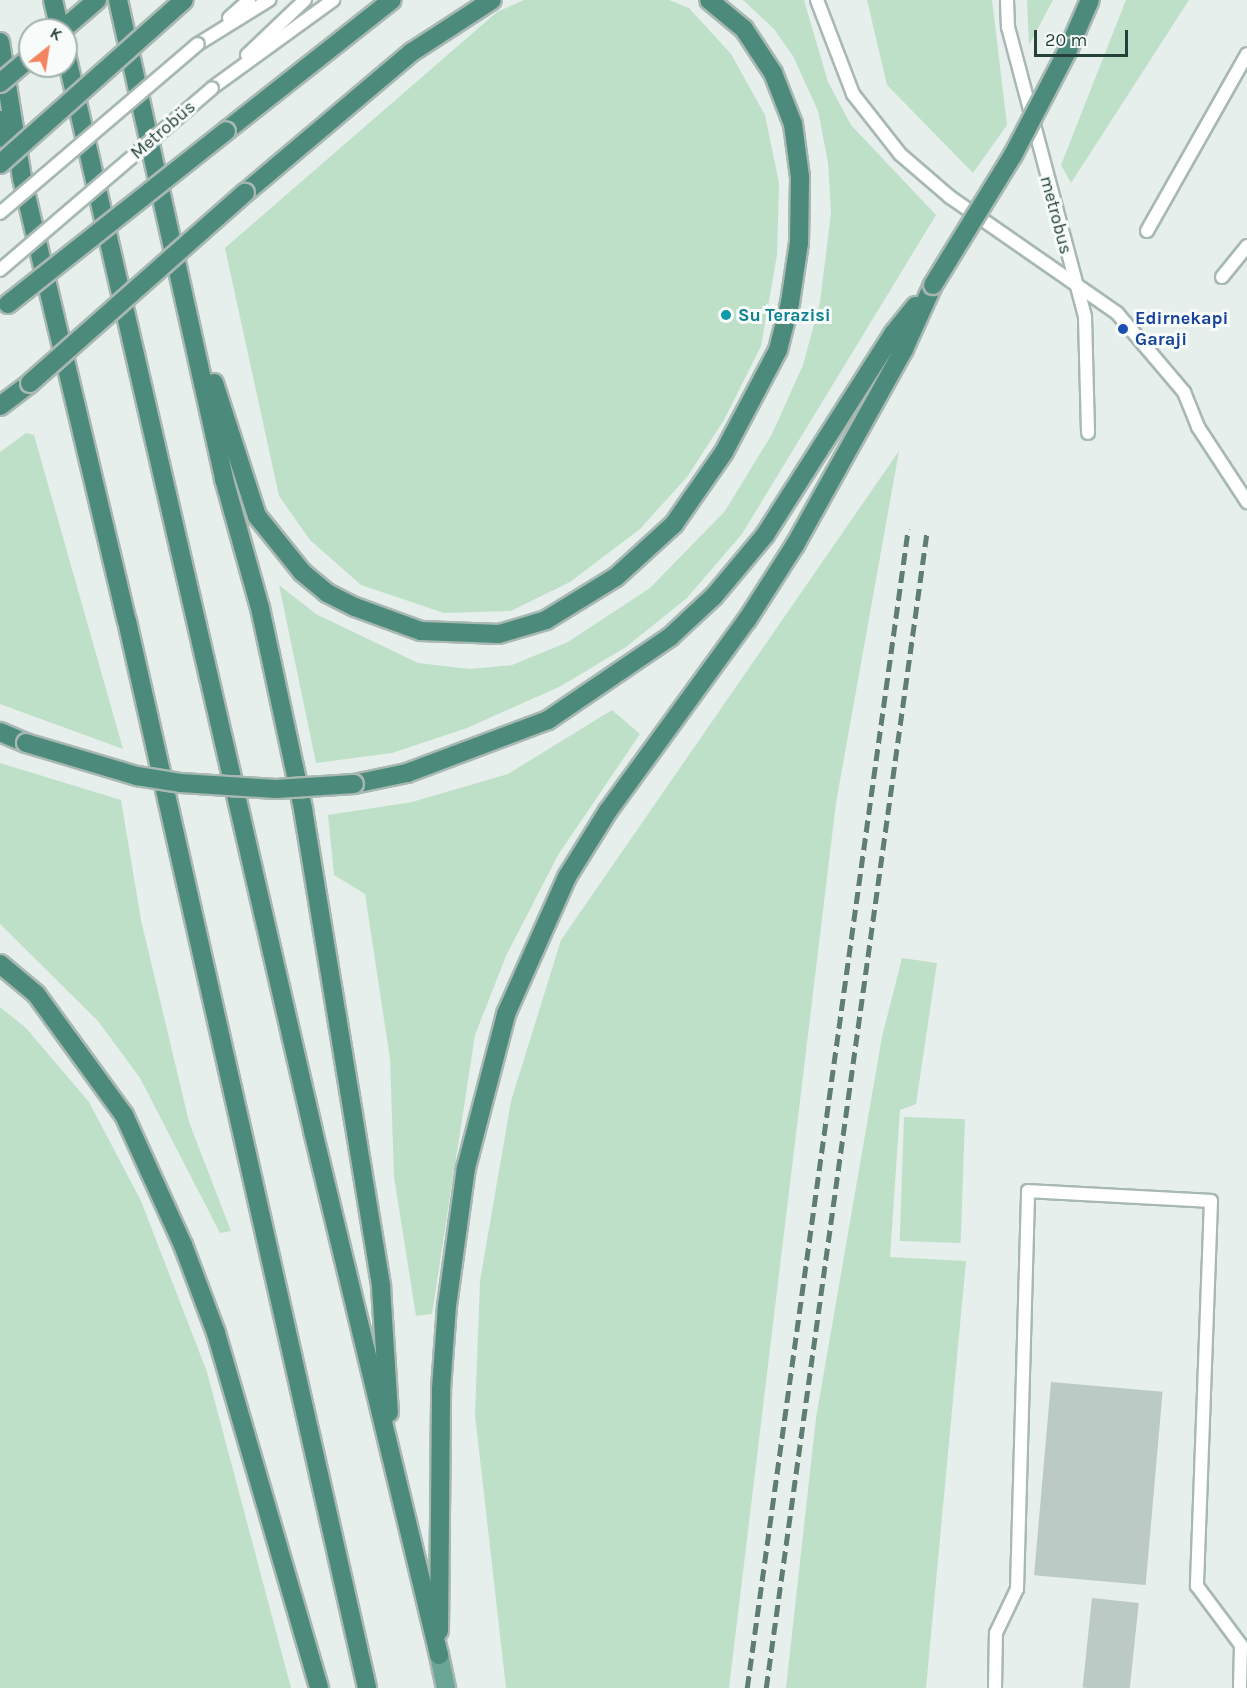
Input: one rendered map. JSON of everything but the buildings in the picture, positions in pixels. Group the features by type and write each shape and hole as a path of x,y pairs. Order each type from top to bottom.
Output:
{"highway":[{"path":"54,0 58,18"},
{"path":"75,18 97,0"},
{"path":"118,0 224,479 260,608 305,819 381,1287 389,1445"},
{"path":"0,165 184,0"},
{"path":"4,307 392,0"},
{"path":"0,406 30,383 245,194 412,52 492,0"},
{"path":"190,329 206,357 257,516 302,572 327,593 421,631 460,636 499,634 546,620 581,600 650,549 692,499 755,397 778,350 790,303 799,243 800,177 793,124 767,64 744,29 709,0"},
{"path":"439,1655 441,1389 447,1306 466,1168 506,1014 567,877 608,811 747,620 795,545 904,349 933,285 1013,155 1069,48 1090,0"},
{"path":"0,42 22,178 125,610 367,1688"},
{"path":"0,83 18,68"},
{"path":"72,78 439,1655"},
{"path":"0,120 22,178"},
{"path":"0,732 26,743 137,776 181,783 276,789 354,784 407,773 548,720 670,637 714,596 765,536 893,334 933,285"},
{"path":"0,964 36,994 124,1115 183,1245 216,1333 319,1688"}],"main road":[{"path":"439,1655 446,1688"}],"lane":[{"path":"0,213 249,0"},
{"path":"198,44 269,0"},
{"path":"212,88 305,0"},
{"name":"Metrobüs","path":"0,270 212,88 333,0"},
{"path":"818,0 853,94 900,154 950,197 1117,313 1155,353 1184,392 1198,427 1247,502"},
{"name":"metrobus","path":"1007,0 1008,27 1085,317 1088,433"},
{"path":"1147,231 1247,54"},
{"path":"1222,277 1247,246"},
{"path":"0,973 36,994"},
{"path":"995,1688 996,1633 1017,1588 1028,1191 1211,1202 1197,1586 1241,1645 1240,1688"}],"green space":[{"path":"524,0 669,0 689,8 731,54 765,115 779,183 777,255 761,346 724,420 687,477 640,529 570,582 511,611 444,613 361,585 310,540 279,496 225,248 497,12"},
{"path":"743,0 804,0 828,82 851,125 936,215 742,534 687,598 626,647 561,686 467,728 392,753 316,763 279,585 316,614 418,663 470,669 512,665 568,642 650,588 725,511 772,434 803,365 820,302 831,213 828,162 818,111 793,56 774,29"},
{"path":"867,0 992,0 1007,125 973,173 887,85"},
{"path":"1027,0 1053,0 1029,45"},
{"path":"1126,0 1189,0 1071,183 1061,165"},
{"path":"26,433 34,435 123,749 0,704 0,452"},
{"path":"899,451 836,803 729,1688 506,1688 475,1415 480,1281 511,1101 561,940"},
{"path":"612,710 640,734 558,855 506,956 475,1035 432,1314 416,1316 394,1177 390,1059 365,894 334,875 328,815 412,802 508,774"},
{"path":"0,763 121,800 141,920 189,1122 231,1231 220,1233 140,1078 98,1021 0,924"},
{"path":"902,958 937,963 916,1104 900,1110 890,1257 966,1261 926,1688 786,1688 816,1418 882,1037"},
{"path":"0,1007 26,1028 89,1102 141,1201 207,1372 291,1688 0,1688"},
{"path":"904,1117 965,1119 961,1243 900,1241"}],"railway":[{"path":"747,1688 908,529"},
{"path":"766,1688 927,531"}],"place":[{"name":"Su Terazisi","path":"726,315"},
{"name":"Edirnekapi Garaji","path":"1123,329"}]}
